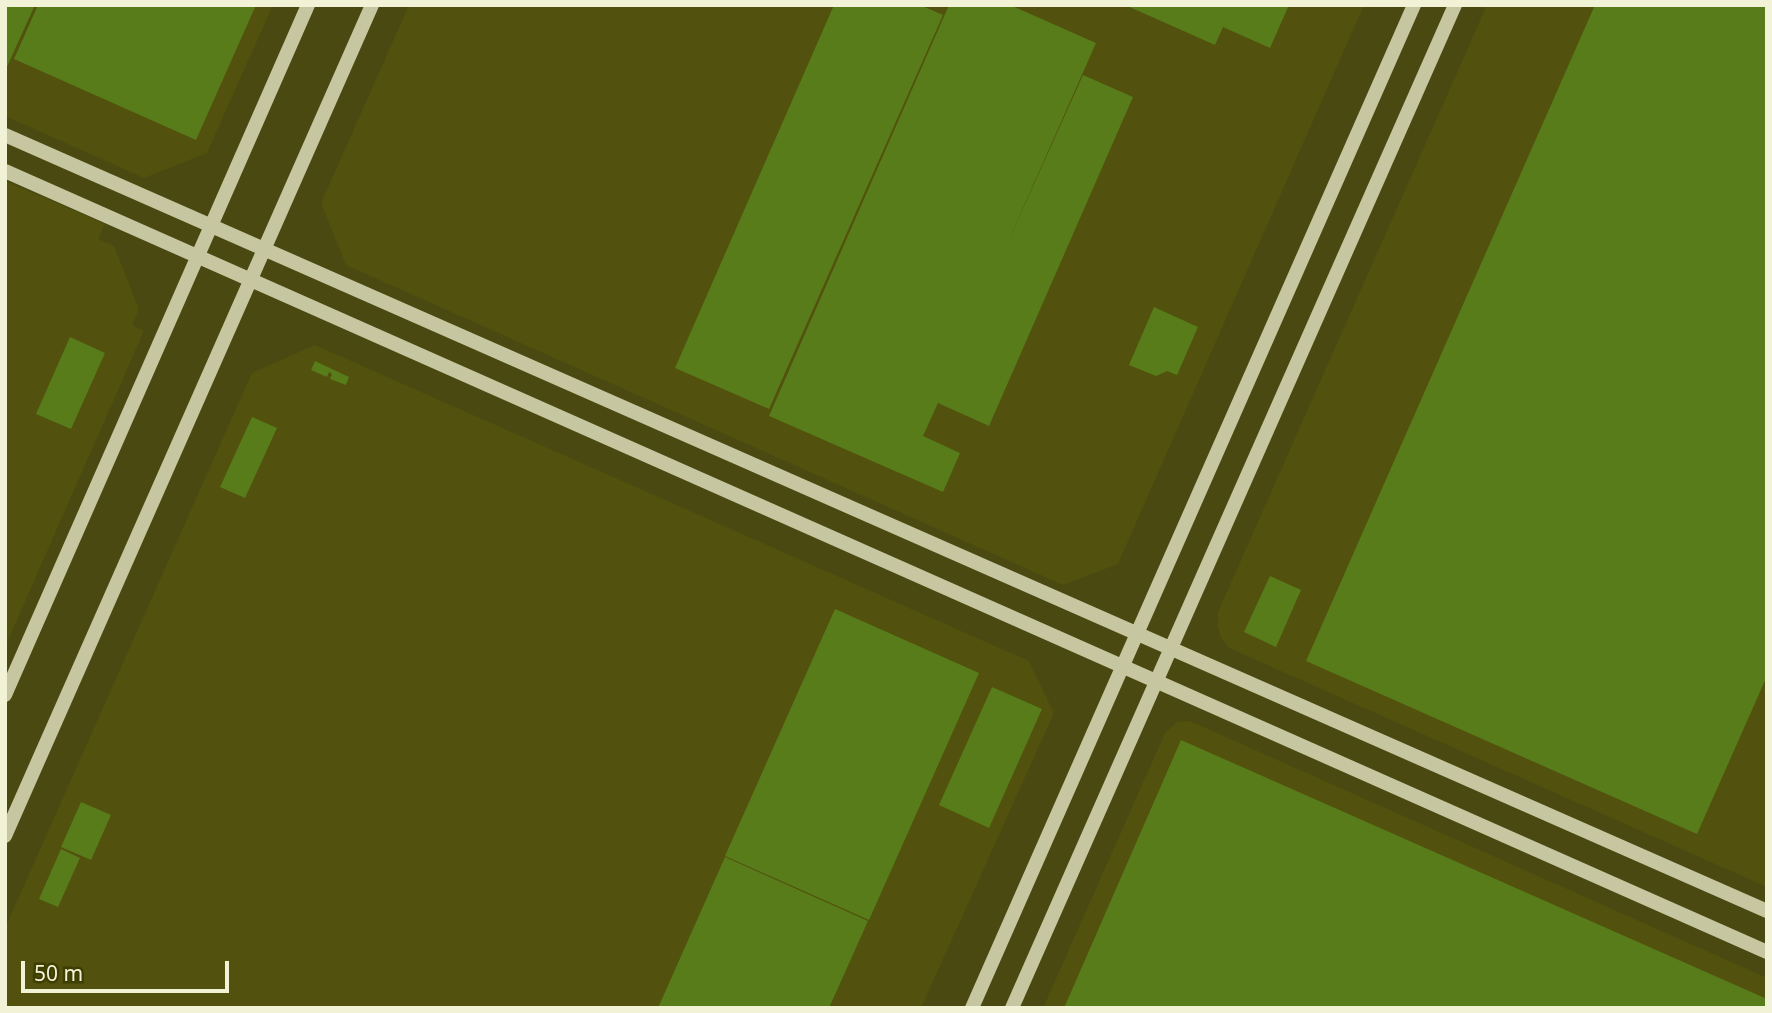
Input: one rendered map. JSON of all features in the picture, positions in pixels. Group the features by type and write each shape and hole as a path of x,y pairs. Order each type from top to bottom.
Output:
{"street":[{"path":"5,695 308,5"},
{"path":"5,836 372,5"},
{"path":"972,1008 1414,5"},
{"path":"1012,1008 1455,5"},
{"path":"5,135 1767,911"},
{"path":"5,171 1767,952"}],"shaded area":[{"path":"5,5 273,5 207,153 144,178 5,116"},
{"path":"409,5 1364,5 1118,564 1063,585 346,265 321,203"},
{"path":"1487,5 1767,5 1767,887 1229,648 1221,638 1218,612"},
{"path":"5,181 105,224 98,239 114,246 139,309 132,325 144,331 5,647"},
{"path":"315,345 1029,661 1054,713 921,1008 5,1008 5,928 252,373"},
{"path":"1190,721 1767,978 1767,1008 1043,1008 1165,733 1177,722"}],"building":[{"path":"5,5 35,5 5,71"},
{"path":"38,5 256,5 196,140 14,59"},
{"path":"834,5 920,5 943,15 769,409 675,368"},
{"path":"949,5 1010,5 1096,43 1003,253 1083,75 1133,97 989,426 938,403 923,436 960,453 943,492 769,416"},
{"path":"1125,5 1289,5 1270,48 1223,27 1215,45"},
{"path":"1595,5 1767,5 1767,676 1697,834 1306,661"},
{"path":"1154,307 1198,327 1177,375 1167,371 1156,376 1129,365"},
{"path":"70,337 105,353 71,429 36,414"},
{"path":"315,361 349,377 346,385 330,379 332,374 329,372 327,377 311,370"},
{"path":"252,417 277,428 245,498 220,487"},
{"path":"1270,576 1301,590 1276,647 1244,632"},
{"path":"835,609 979,673 869,920 725,856"},
{"path":"992,687 1042,709 989,828 939,805"},
{"path":"1181,740 1767,999 1767,1008 1064,1008"},
{"path":"81,802 111,815 91,860 61,847"},
{"path":"61,849 80,858 58,907 39,899"},
{"path":"725,857 868,921 829,1008 658,1008"}]}
